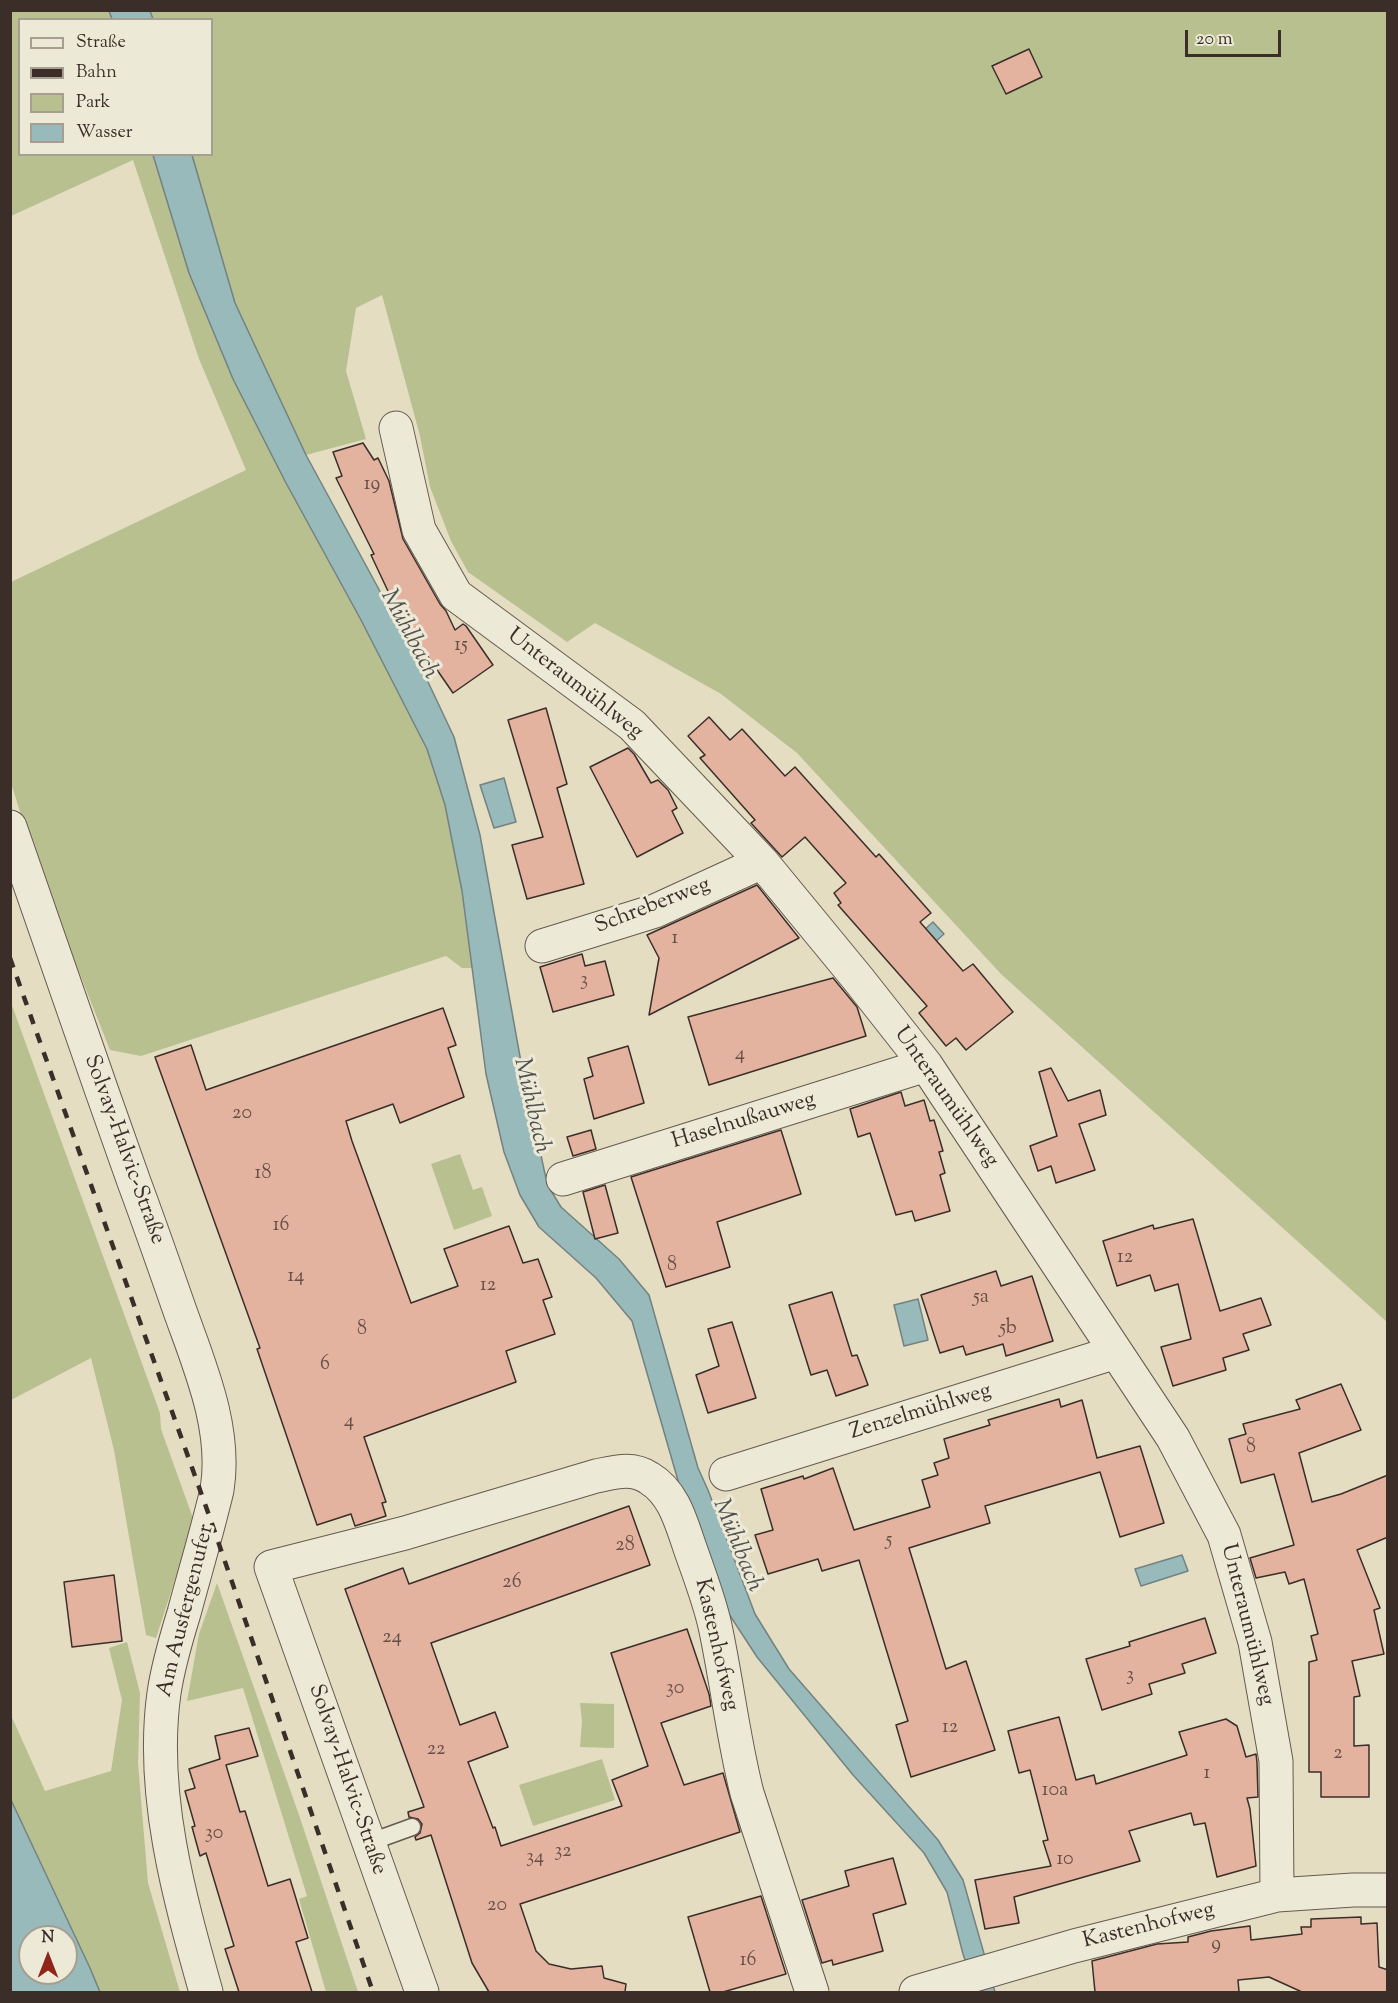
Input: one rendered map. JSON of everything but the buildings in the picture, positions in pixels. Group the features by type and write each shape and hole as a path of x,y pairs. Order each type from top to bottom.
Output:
{"street":[{"name":"Unteraumühlweg","path":"396,428 419,530 456,595 632,725 762,862 926,1065 1173,1438 1224,1535 1255,1642 1276,1761 1278,1895"},
{"name":"Solvay-Halvic-Straße","path":"10,827 195,1354 214,1416 219,1444 219,1476"},
{"name":"Schreberweg","path":"542,946 655,911 762,862"},
{"name":"Haselnußauweg","path":"563,1179 926,1065"},
{"name":"Zenzelmühlweg","path":"726,1474 1116,1352"},
{"name":"Kastenhofweg","path":"271,1567 405,1533 597,1476 629,1470 651,1479 668,1494 678,1514 708,1600 747,1793 812,1992"},
{"name":"Am Ausfergenufer","path":"206,1992 186,1922 164,1810 161,1739 164,1692 175,1642 210,1518 219,1476"},
{"name":"Solvay-Halvic-Straße","path":"271,1567 422,1992"},
{"name":"Kastenhofweg","path":"916,1992 994,1977 1074,1946 1278,1895 1388,1890"}],"lane":[{"path":"368,1843 412,1827"}],"green space":[{"path":"10,11 1387,11 1387,1322 1001,974 797,753 721,694 595,623 567,642 468,572 451,541 430,487 420,436 382,295 356,308 346,371 366,439 306,455 286,483 361,620 427,749 445,805 462,891 473,968 462,968 446,956 141,1056 110,1050 38,869 11,783 11,582 246,470 199,359 133,160 11,216","holes":["1029,49 1042,77 1006,94 992,66"]},
{"path":"10,1000 160,1413 161,1429 194,1521 156,1638 146,1635 114,1450 91,1358 11,1400"},
{"path":"460,1154 473,1190 482,1187 492,1216 454,1230 431,1164"},
{"path":"217,1583 299,1815 358,1992 326,1992 299,1899 307,1896 243,1688 187,1701 199,1634"},
{"path":"127,1642 140,1693 138,1763 148,1883 180,1992 100,1992 78,1945 78,1925 69,1925 11,1800 10,1713 45,1791 111,1771 122,1700 109,1648"},
{"path":"580,1703 614,1704 614,1748 580,1747 582,1722"},
{"path":"602,1759 615,1800 533,1826 519,1785"}],"water":[{"path":"109,11 150,11 153,18 112,18"},
{"name":"Mühlbach","path":"153,156 192,156 235,303 306,455 420,665 454,737 480,835 521,1062 550,1189 561,1207 619,1259 649,1295 698,1468 755,1614 789,1669 938,1840 963,1880 995,1992 976,1992 963,1954 947,1892 924,1853 853,1775 757,1657 729,1614 679,1484 632,1321 596,1278 539,1227 520,1195 504,1152 486,1074 462,891 445,805 427,749 233,379 189,273"},
{"path":"504,778 516,822 494,828 480,785"},
{"path":"933,922 944,934 917,958 906,946"},
{"path":"918,1299 928,1340 904,1346 894,1305"},
{"path":"1182,1555 1188,1571 1141,1586 1135,1569"},
{"path":"11,1800 70,1925 18,1925 18,1985 78,1985 78,1942 100,1992 11,1992"}],"railway":[{"path":"10,958 210,1518 373,1992"}]}
